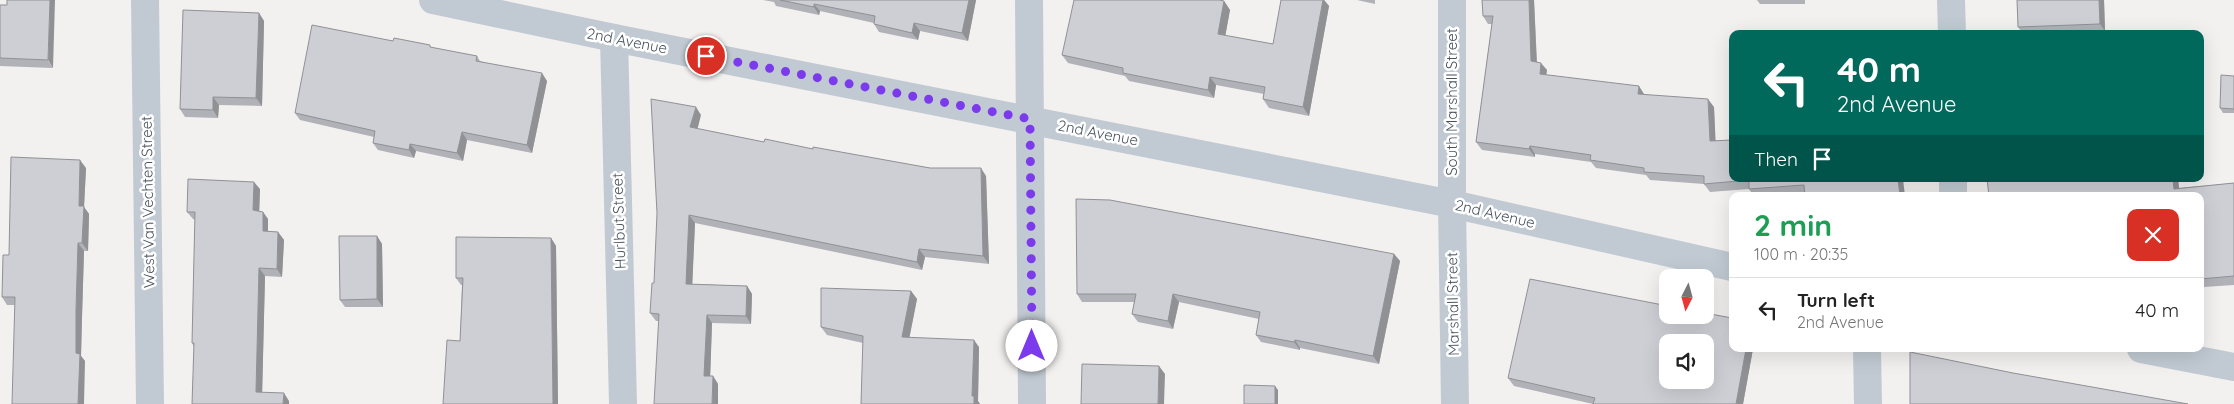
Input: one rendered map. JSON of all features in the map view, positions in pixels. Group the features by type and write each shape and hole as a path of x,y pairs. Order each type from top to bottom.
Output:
{"street":[{"name":"West Van Vechten Street","path":"146,0 150,404"},
{"name":"2nd Avenue","path":"433,0 614,38 1452,204 1729,265"},
{"path":"1029,0 1032,404"},
{"name":"South Marshall Street","path":"1452,0 1452,204"},
{"path":"1951,0 1952,30"},
{"name":"Hurlbut Street","path":"614,38 622,404"},
{"name":"Marshall Street","path":"1452,204 1455,404"},
{"path":"1867,352 1868,404"},
{"path":"2156,352 2234,367"}],"building":[{"path":"7,0 50,0 48,60 0,58 0,5 7,5"},
{"path":"780,0 969,0 962,33 914,23 912,33 874,24 875,16 814,4 814,7"},
{"path":"1074,0 1224,1 1218,34 1273,44 1281,0 1323,0 1303,107 1263,99 1265,87 1210,77 1208,90 1123,73 1123,68 1062,55"},
{"path":"1482,0 1529,0 1531,61 1541,63 1540,74 1639,86 1638,94 1708,99 1710,141 1729,140 1729,182 1704,184 1704,176 1644,172 1644,168 1590,160 1591,155 1530,146 1529,149 1476,142 1493,16 1483,16"},
{"path":"2017,0 2099,0 2100,24 2018,27"},
{"path":"183,10 259,13 256,98 213,97 213,110 180,109"},
{"path":"312,25 393,41 394,38 430,45 430,47 477,56 476,61 542,73 527,145 462,132 457,153 410,144 409,150 373,143 375,131 295,113"},
{"path":"2221,75 2234,76 2234,109 2220,108"},
{"path":"651,99 696,107 690,127 764,142 765,139 813,149 813,147 930,168 981,168 983,256 919,249 917,262 689,215 686,284 747,286 746,316 707,315 704,376 713,376 712,404 654,404 659,314 650,313 652,283 654,283 657,213"},
{"path":"11,157 80,160 79,206 84,206 82,243 78,243 76,353 80,354 78,404 12,404 15,297 2,297 3,255 9,255"},
{"path":"188,179 254,182 253,210 263,212 263,231 278,232 277,269 259,268 256,392 284,393 283,404 192,404 195,212 187,212"},
{"path":"1749,182 1898,182 1900,192 1805,192 1804,185 1749,189"},
{"path":"1987,182 2173,182 2174,189 2234,183 2234,276 2204,279 2204,192 1989,192"},
{"path":"1076,199 1110,200 1394,254 1373,356 1295,340 1294,342 1256,335 1260,312 1173,294 1168,321 1132,314 1136,294 1077,294"},
{"path":"339,236 377,236 377,299 340,300"},
{"path":"456,237 551,238 553,404 443,404 447,340 460,341 463,278 456,278"},
{"path":"1530,279 1659,304 1659,324 1714,324 1714,315 1729,317 1729,352 1745,352 1736,404 1593,404 1595,398 1508,378"},
{"path":"821,288 911,291 902,337 974,340 972,396 974,396 974,404 861,404 863,336 821,327"},
{"path":"1910,352 2013,373 2188,404 1910,404"},
{"path":"1082,364 1159,366 1158,404 1081,404"},
{"path":"1244,385 1275,386 1275,404 1244,404"}],"route":[{"path":"706,56 1030,119 1032,346"}]}
